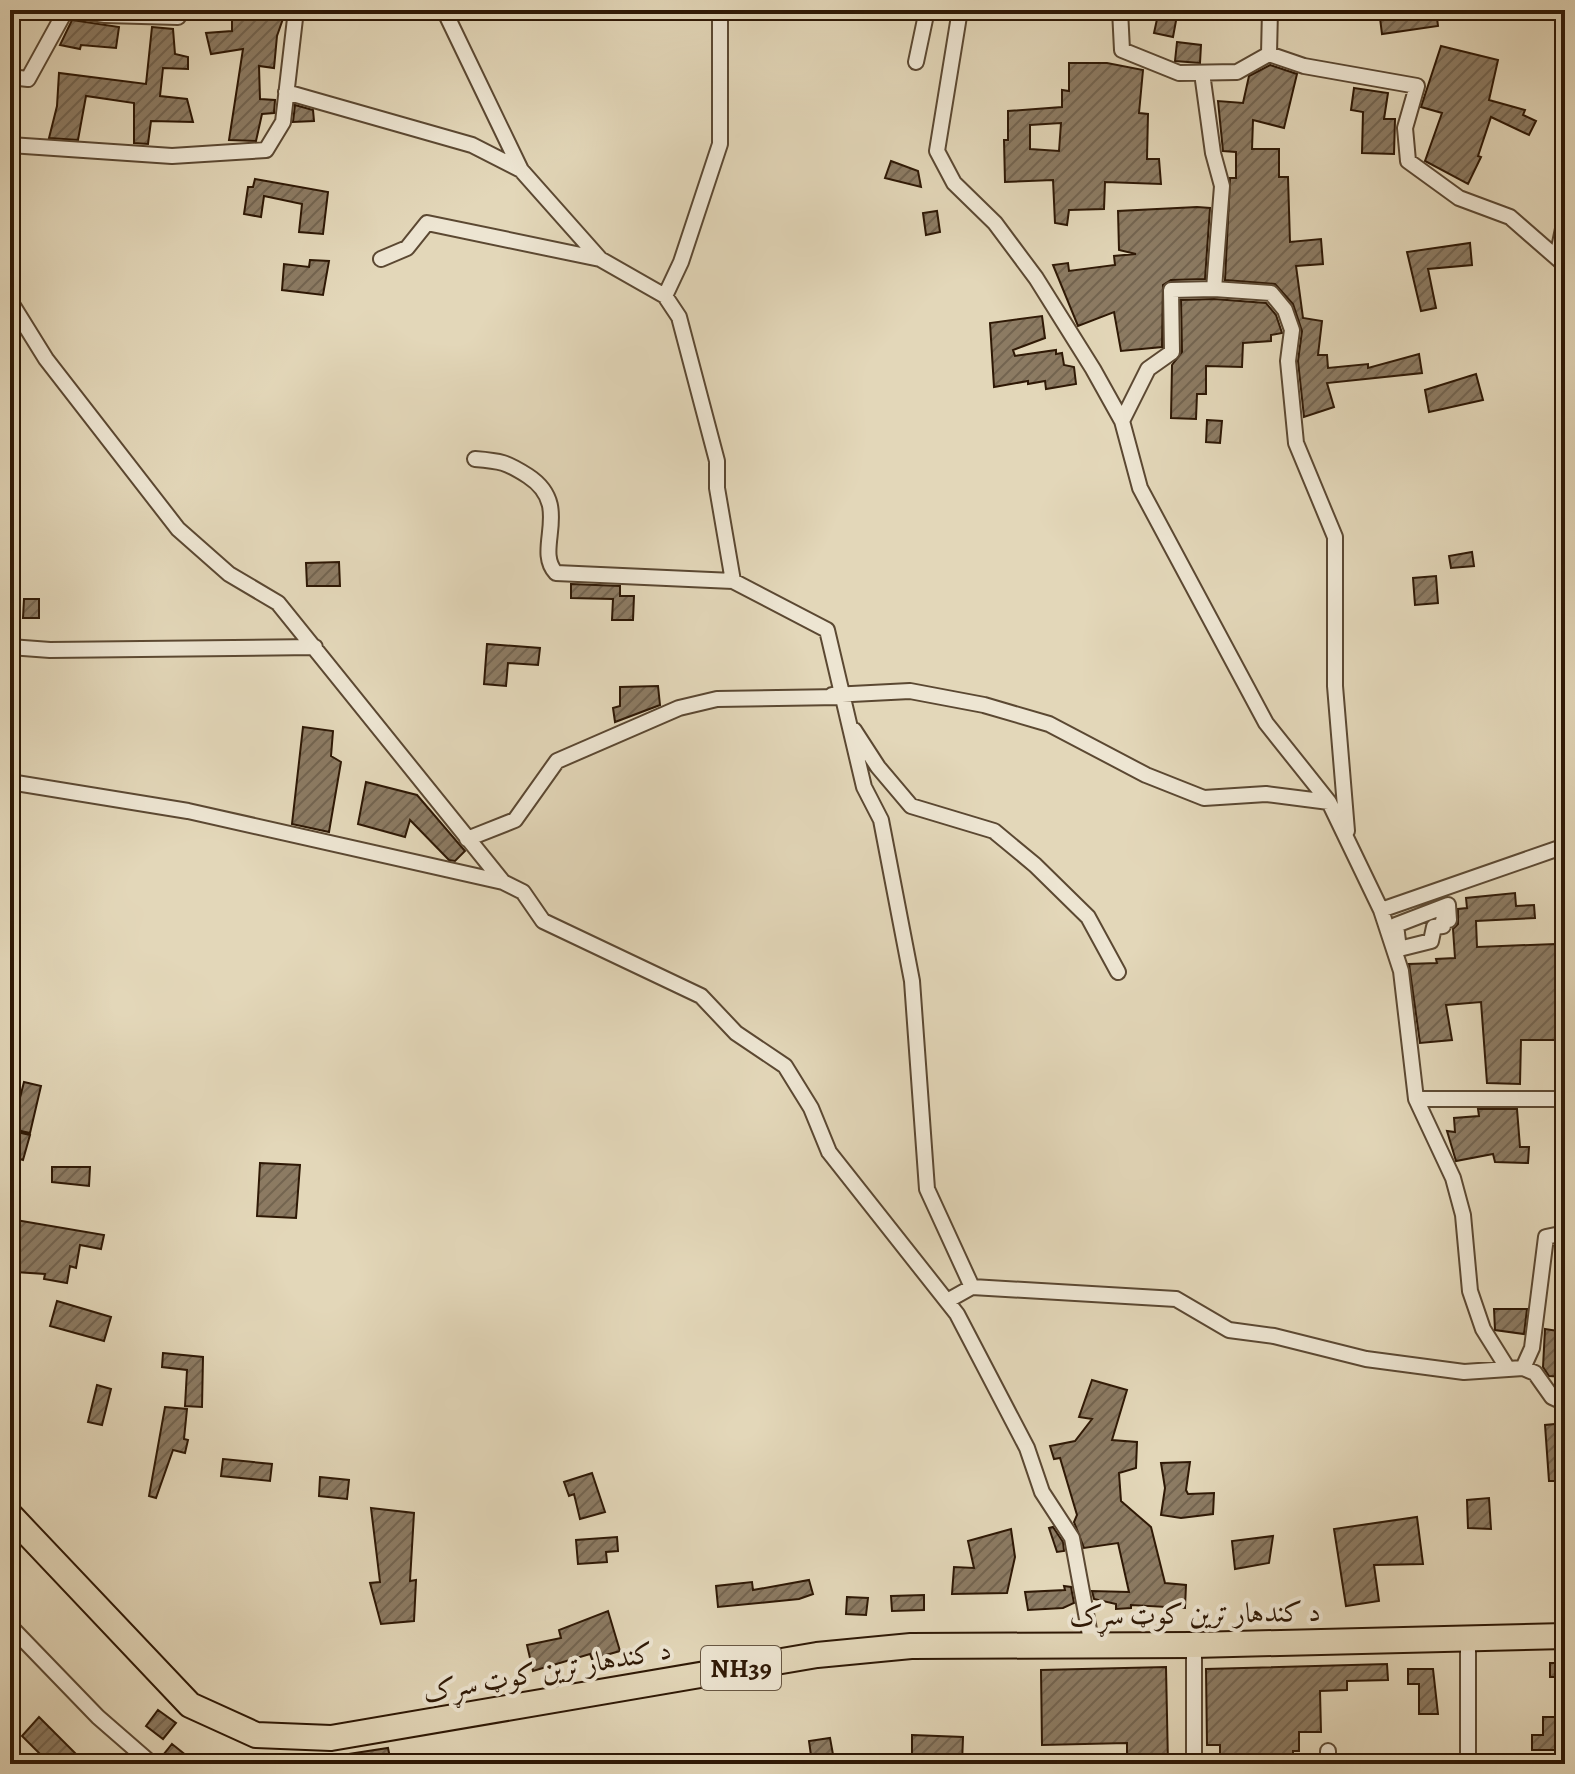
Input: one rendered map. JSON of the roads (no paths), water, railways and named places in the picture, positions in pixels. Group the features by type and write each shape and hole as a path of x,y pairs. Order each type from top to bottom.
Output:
{"main road":[{"name":"د کندهار ترين کوټ سړک","path":"10,1515 190,1705 256,1735 331,1738 817,1655 911,1646 1194,1645 1565,1636"}],"street":[{"path":"10,77 28,79 69,10 105,15 178,17"},
{"path":"10,145 133,155 258,153 270,147 283,122 296,10"},
{"path":"444,10 521,170 600,259"},
{"path":"665,296 681,262 720,144 720,10"},
{"path":"916,62 927,10"},
{"path":"960,10 937,151 954,183 995,223 1036,278 1122,421 1140,488 1266,723 1329,802 1381,910 1401,971 1416,1099 1453,1178 1463,1215 1470,1291 1483,1329 1516,1368"},
{"path":"1120,10 1122,50 1179,73 1237,72 1269,54 1304,66 1417,86 1405,128 1408,161 1459,198 1510,217 1561,261"},
{"path":"1269,54 1270,10"},
{"path":"1202,73 1213,153 1222,186 1214,289"},
{"path":"286,92 472,145 521,170"},
{"path":"1561,261 1565,219"},
{"path":"381,259 407,248 427,223 600,259 665,296 679,317 717,461 717,488 733,581"},
{"path":"1122,421 1148,369 1172,352 1171,290 1271,293 1285,310 1292,330 1288,361 1296,443 1335,537 1335,686 1348,842"},
{"path":"10,301 46,359 178,529 229,574 278,603 503,882"},
{"path":"475,459 506,461 544,487 550,504 551,561 556,573 733,581 827,630 864,787 881,820 912,981 927,1189 972,1287"},
{"path":"10,647 50,650 315,647"},
{"path":"1118,972 1088,917 1035,865 994,831 911,806 878,767 832,694 910,691 984,705 1049,724 1146,775 1204,798 1266,794 1329,802"},
{"path":"467,839 515,820 557,761 679,708 717,699 841,697"},
{"path":"10,782 188,811 503,882 523,892 543,921 701,996 736,1033 785,1066 811,1108 829,1152 957,1314 1027,1448 1042,1492 1072,1538 1092,1646"},
{"path":"1381,910 1565,846"},
{"path":"1416,1099 1565,1099"},
{"path":"1516,1368 1532,1348 1546,1237 1565,1233"},
{"path":"947,1301 972,1287 1176,1299 1229,1330 1274,1336 1380,1361 1464,1372 1516,1368 1535,1373 1552,1397 1565,1403"},
{"path":"10,1626 98,1717 152,1764"},
{"path":"1468,1639 1468,1764"},
{"path":"1194,1645 1194,1764"}]}
